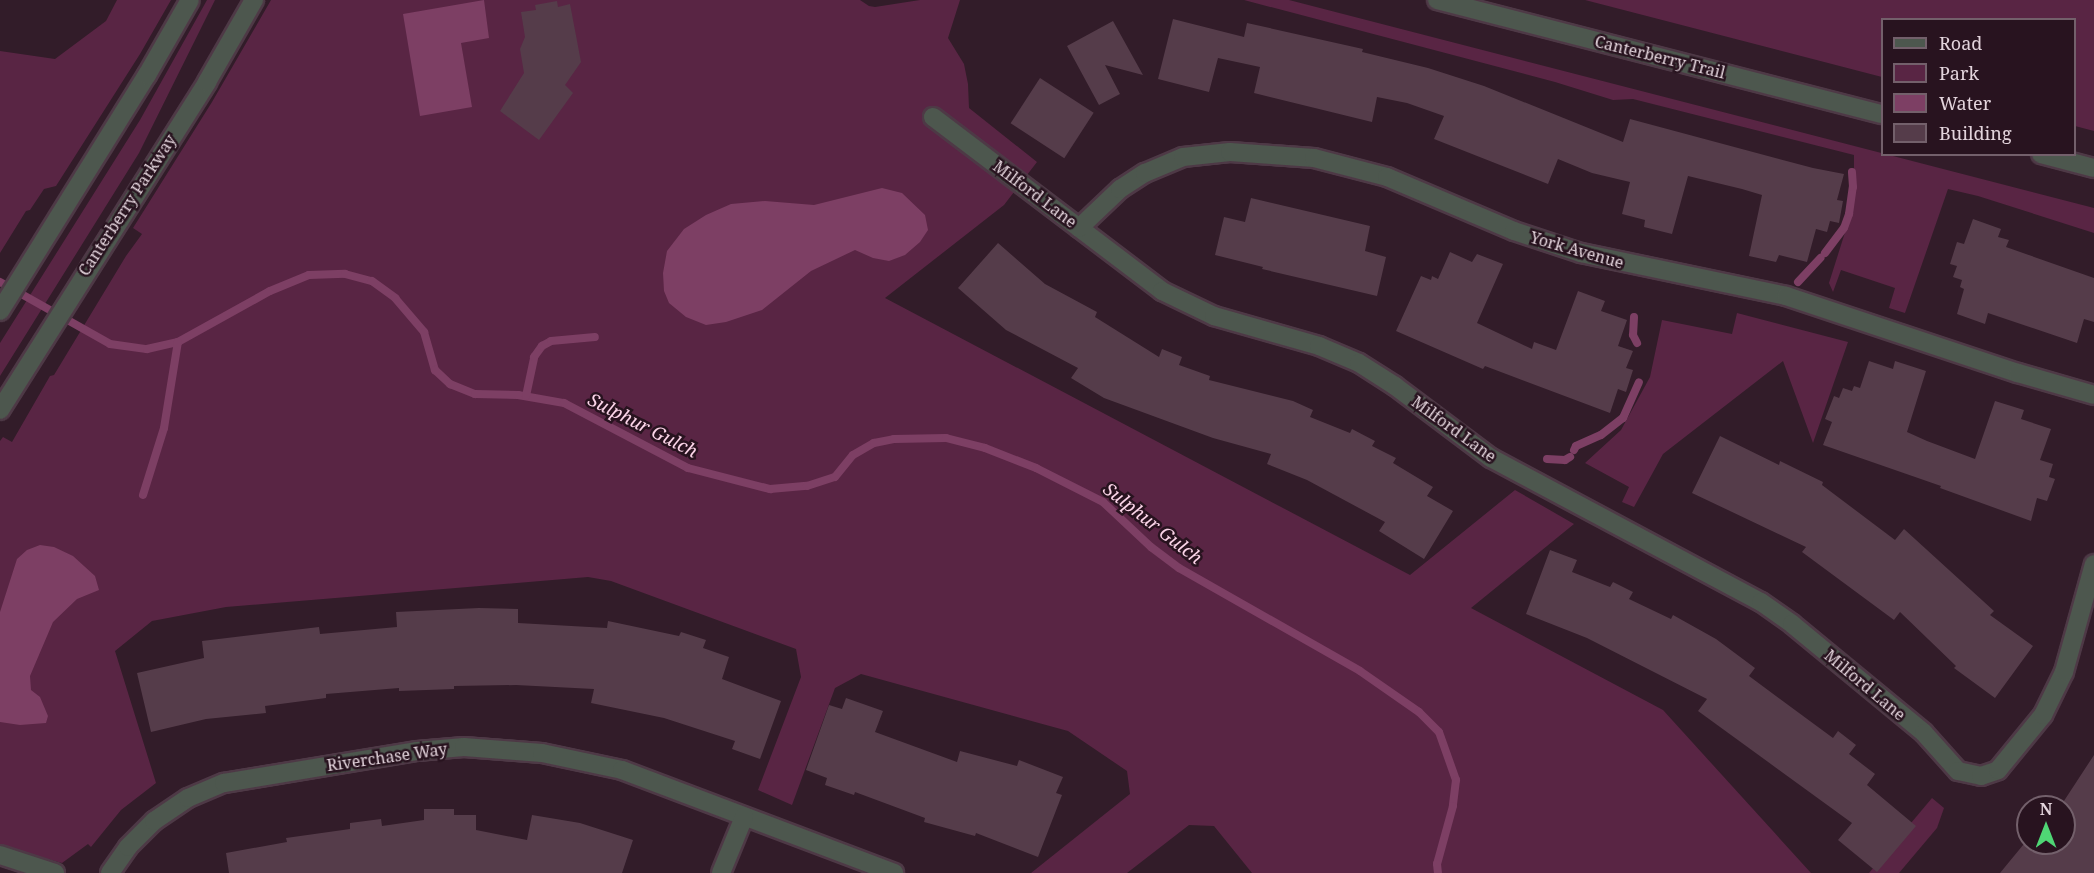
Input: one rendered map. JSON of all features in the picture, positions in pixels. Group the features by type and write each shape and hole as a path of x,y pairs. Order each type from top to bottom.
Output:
{"street":[{"path":"0,311 190,0"},
{"name":"Canterberry Parkway","path":"0,410 98,250 207,82 254,0"},
{"name":"Canterberry Trail","path":"1437,0 1881,114"},
{"name":"Milford Lane","path":"933,117 1145,279 1197,310 1233,323 1319,346 1359,363 1395,386 1491,458 1761,602 1792,624 1923,733 1958,771 1981,776 1998,770 2043,715 2064,672 2094,564"},
{"name":"York Avenue","path":"1079,228 1120,189 1154,169 1183,157 1230,152 1314,158 1387,177 1514,231 1581,253 1786,296 2018,373 2094,395"},
{"path":"2049,156 2094,168"},
{"name":"Riverchase Way","path":"110,873 128,847 154,821 188,798 214,787 243,779 441,748 528,751 601,764 894,873"},
{"path":"722,873 744,817"},
{"path":"0,855 55,873"}],"green space":[{"path":"117,0 171,0 140,54 56,186 44,189 30,210 26,211 0,253 0,51 55,59 106,21"},
{"path":"207,0 215,0 139,153 0,376 0,343 140,120"},
{"path":"271,0 860,0 875,7 920,0 960,0 948,38 964,64 969,108 1037,162 1004,205 885,298 1410,575 1515,490 1574,524 1471,608 1663,710 1811,873 1252,873 1214,826 1189,825 1127,873 1031,873 1130,794 1127,771 1068,731 861,674 835,688 792,805 758,790 801,677 796,649 611,581 588,577 226,607 152,621 115,651 156,783 121,810 91,847 88,844 62,863 0,846 0,441 3,437 12,442 50,376 54,375 126,256 142,234 133,228 212,102"},
{"path":"1244,0 1289,0 1881,153 1881,156 1893,156 2094,208 2094,233 1978,196 1948,189 1905,313 1889,308 1895,288 1841,270 1833,292 1829,283 1854,204 1854,155 1633,99 1613,100 1555,82"},
{"path":"1585,0 2094,0 2094,131 2076,126 2076,18 1881,18 1881,77"},
{"path":"1737,313 1848,342 1813,443 1783,361 1663,454 1634,507 1622,502 1629,487 1585,463 1621,430 1650,377 1662,320 1732,334"},
{"path":"1932,798 1944,808 1937,828 1899,873 1869,873"}],"water":[{"path":"484,0 489,38 461,43 472,107 420,116 403,14"},
{"path":"882,188 902,193 925,215 928,230 920,242 905,255 889,261 873,258 855,250 811,271 762,310 726,322 706,325 686,317 669,303 664,291 663,273 667,251 684,229 706,215 731,204 765,201 814,205"},
{"path":"40,545 54,547 73,556 95,576 99,590 77,599 53,622 30,676 31,690 40,697 48,716 46,723 20,725 0,722 0,612 17,559 27,550"}],"building":[{"path":"557,1 558,7 570,4 581,62 565,85 573,93 539,140 500,111 524,73 520,49 525,37 521,12 536,10 535,5"},
{"path":"1173,19 1244,37 1247,23 1363,49 1362,52 1428,68 1484,86 1623,142 1630,119 1813,168 1844,174 1837,200 1843,201 1839,223 1830,221 1827,232 1816,229 1807,262 1779,255 1776,262 1749,256 1762,195 1742,189 1688,176 1672,234 1644,227 1645,220 1622,214 1630,182 1592,173 1558,159 1548,184 1434,139 1444,116 1407,103 1377,97 1372,122 1254,93 1260,67 1218,58 1209,92 1158,79"},
{"path":"1113,21 1143,75 1105,65 1120,94 1099,105 1067,46"},
{"path":"1040,78 1094,113 1064,158 1011,123"},
{"path":"1251,198 1370,226 1365,251 1386,257 1377,296 1262,269 1263,267 1215,255 1224,217 1245,222"},
{"path":"1973,219 2001,229 1998,237 2009,240 2006,247 2094,278 2094,322 2084,319 2077,343 1988,313 1985,324 1957,314 1964,289 1960,287 1962,280 1953,277 1957,266 1950,264 1957,242 1964,244"},
{"path":"998,243 1045,284 1097,312 1095,317 1159,357 1162,349 1182,357 1179,365 1210,376 1209,380 1293,401 1313,410 1310,417 1350,433 1352,429 1375,441 1372,446 1396,458 1393,463 1433,487 1427,496 1453,511 1424,559 1379,531 1385,522 1307,480 1267,464 1271,454 1213,438 1104,398 1071,378 1078,368 1006,330 958,288"},
{"path":"1450,252 1472,262 1477,254 1503,264 1477,323 1532,349 1534,342 1556,350 1578,291 1605,301 1601,311 1627,320 1618,346 1633,351 1626,368 1633,370 1626,392 1618,389 1610,413 1485,366 1483,369 1396,331 1421,276 1431,280 1432,276 1438,279"},
{"path":"1869,361 1893,369 1895,361 1926,371 1907,432 1975,459 1995,401 2024,410 2021,419 2051,429 2040,460 2053,464 2049,477 2055,479 2047,501 2037,498 2031,521 1940,488 1941,486 1823,445 1832,422 1825,419 1834,396 1839,398 1843,388 1852,391 1854,386 1860,388"},
{"path":"1720,436 1779,465 1780,461 1823,482 1822,485 1895,540 1904,529 1994,611 1990,615 2033,646 1995,698 1954,668 1956,666 1900,612 1894,620 1802,552 1806,547 1692,493"},
{"path":"1550,550 1577,560 1572,572 1610,587 1613,582 1633,592 1629,599 1671,619 1673,615 1716,639 1755,668 1749,676 1833,738 1838,731 1856,745 1849,754 1875,774 1867,785 1916,826 1877,872 1838,840 1852,823 1698,711 1707,699 1587,638 1526,614"},
{"path":"479,608 518,609 518,623 607,628 608,621 679,636 681,632 706,640 703,648 729,657 722,679 781,701 760,759 732,749 735,741 664,718 591,703 594,689 516,685 454,686 454,689 399,691 399,688 326,694 326,698 265,706 266,713 206,719 151,732 137,673 204,658 202,641 319,627 320,634 397,627 396,612"},
{"path":"846,698 883,711 875,732 957,762 960,751 1017,766 1019,760 1063,777 1056,793 1062,795 1038,857 976,833 975,836 924,822 925,818 855,792 854,795 825,785 827,778 806,770 829,705 842,709"},
{"path":"2094,755 2094,873 2000,873 2016,854 2076,855 2076,795 2068,795"},
{"path":"424,809 454,809 454,815 476,815 476,830 527,840 532,815 580,823 633,840 622,873 229,873 226,853 287,842 286,838 350,829 350,823 381,819 382,826 424,820"}],"waterway":[{"path":"1825,253 1844,228 1849,214 1853,187 1852,172"},
{"path":"1798,282 1820,258"},
{"name":"Sulphur Gulch","path":"0,282 110,344 147,349 178,342 270,291 309,275 345,274 372,281 395,298 424,332 435,370 450,384 475,394 518,395 564,403 688,468 770,489 807,486 835,477 853,455 874,443 894,439 946,438 985,448 1036,468 1103,502 1151,547 1179,568 1360,671 1419,712 1439,732 1456,780 1453,806 1437,864 1438,873"},
{"path":"1634,317 1633,335 1637,343"},
{"path":"526,396 534,357 542,346 551,341 595,337"},
{"path":"143,495 164,428 178,342"},
{"path":"1574,450 1576,446 1601,435 1623,418 1639,382"},
{"path":"1547,459 1565,460 1570,457"}]}
